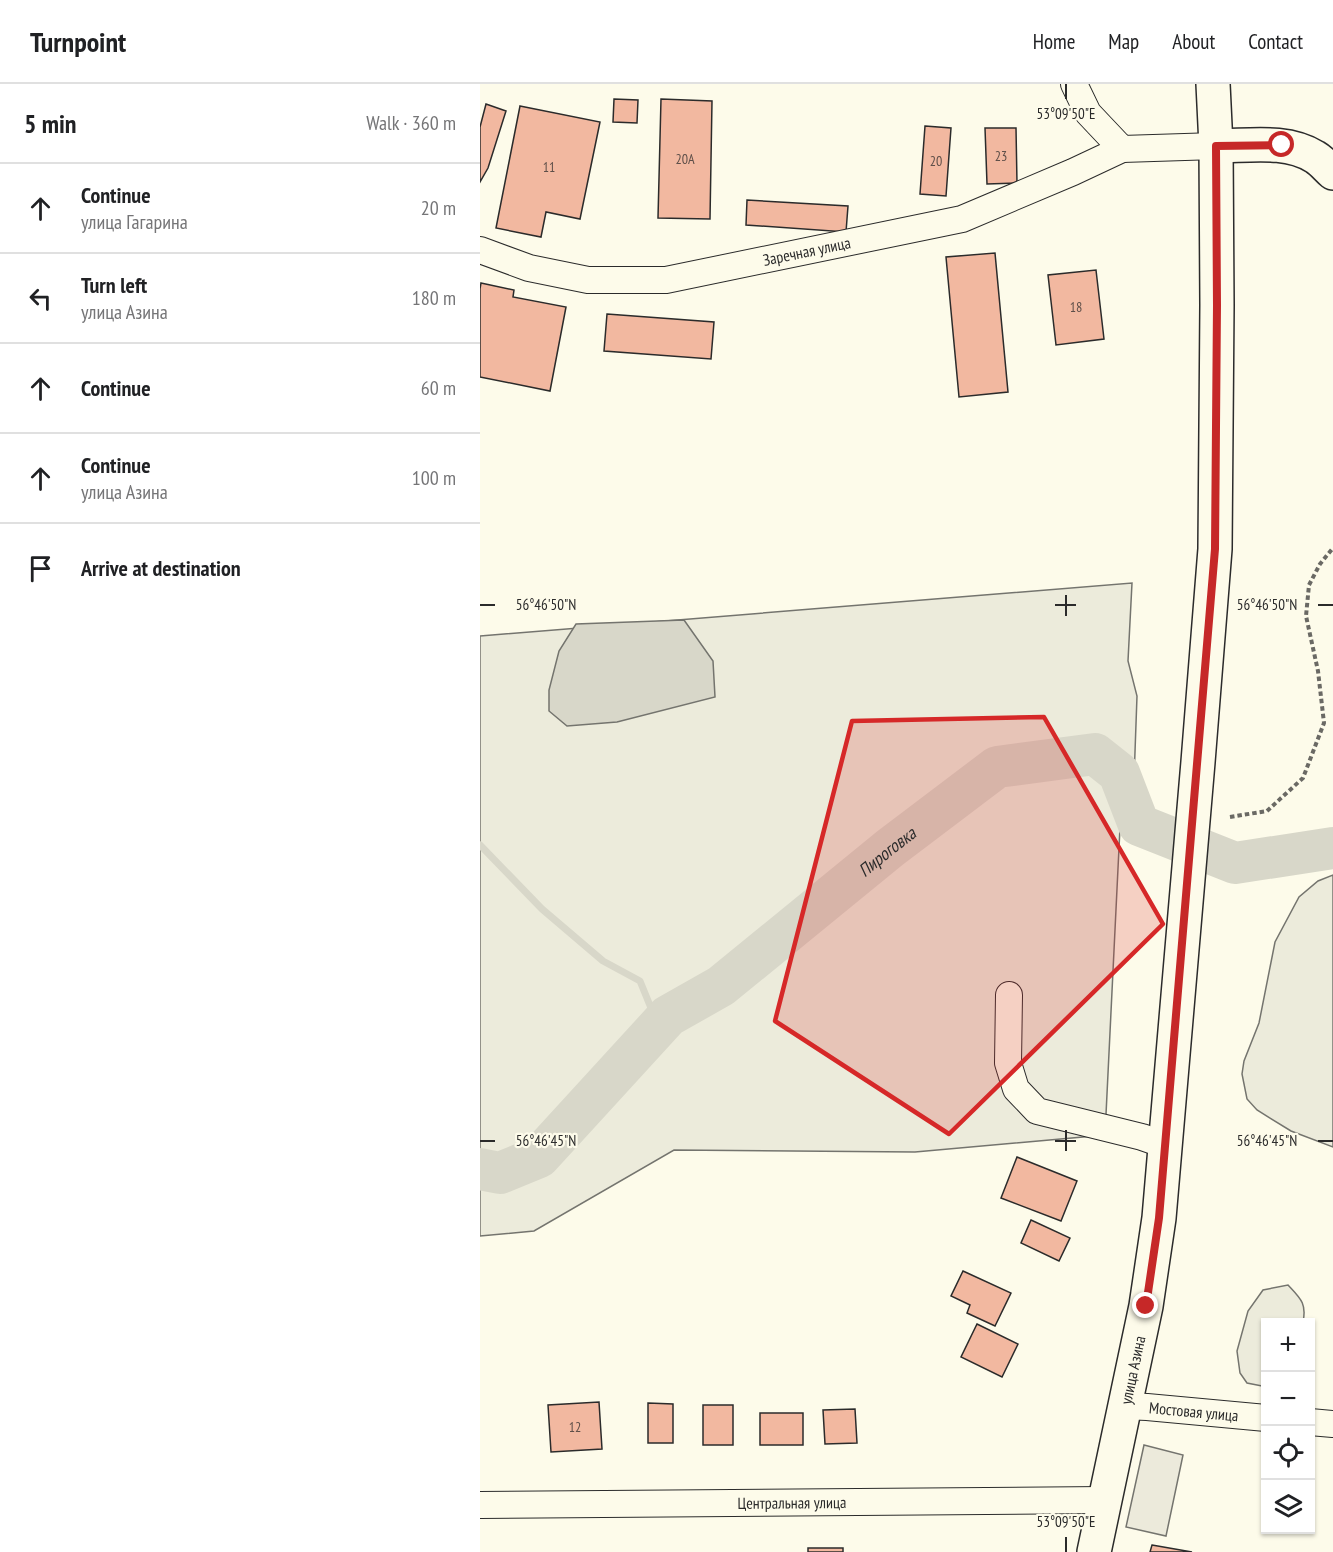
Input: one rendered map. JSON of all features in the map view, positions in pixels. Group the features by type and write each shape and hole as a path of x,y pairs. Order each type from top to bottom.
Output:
{"main road":[{"path":"1213,84 1216,146 1282,145 1302,150 1318,158 1333,173"},
{"name":"улица Азина","path":"1094,1552 1146,1306 1159,1218 1215,549 1216,146"}],"street":[{"path":"1074,84 1088,112 1122,149 1216,146"},
{"name":"Заречная улица","path":"480,250 529,268 588,280 666,280 962,219 1122,149"},
{"path":"1009,995 1008,1063 1016,1089 1037,1112 1142,1137 1165,1145"},
{"name":"Мостовая улица","path":"1124,1406 1261,1418"},
{"path":"1315,1422 1333,1424"},
{"name":"Центральная улица","path":"480,1505 1105,1500"}],"path":[{"path":"1230,817 1267,811 1303,778 1324,723 1318,671 1306,616 1309,585 1320,564 1333,548"}],"highlighted area":[{"path":"1044,717 1163,924 949,1134 775,1021 852,721"}],"shaded area":[{"path":"1132,583 1128,661 1137,696 1134,780 1121,807 1105,1135 915,1152 674,1150 534,1231 480,1236 480,636"},
{"path":"684,620 713,661 715,697 617,722 567,726 549,711 549,690 559,651 576,624"},
{"path":"1333,875 1333,1147 1291,1131 1257,1110 1247,1099 1242,1074 1244,1061 1259,1023 1275,942 1299,897 1318,881"},
{"path":"1288,1285 1299,1297 1304,1315 1304,1318 1261,1318 1261,1386 1247,1383 1240,1373 1237,1351 1248,1311 1263,1290"},
{"path":"1144,1445 1183,1455 1166,1536 1126,1527"}],"building":[{"path":"614,99 638,100 637,123 613,122"},
{"path":"661,99 712,101 710,219 658,218"},
{"path":"486,104 506,111 488,168 480,182 480,127"},
{"path":"520,106 600,122 580,219 546,212 541,237 496,228"},
{"path":"925,126 951,128 946,196 920,194"},
{"path":"985,128 1016,128 1017,183 987,184"},
{"path":"747,200 848,206 846,232 746,225"},
{"path":"995,253 1008,392 959,397 946,257"},
{"path":"1096,270 1104,339 1056,345 1048,275"},
{"path":"481,283 514,290 513,297 566,307 550,391 480,377"},
{"path":"607,314 714,322 711,359 604,351"},
{"path":"1017,1157 1077,1181 1061,1221 1001,1198"},
{"path":"1031,1220 1070,1238 1059,1261 1021,1243"},
{"path":"963,1271 1011,1293 995,1326 967,1313 970,1305 951,1296"},
{"path":"977,1324 1018,1344 1002,1377 961,1357"},
{"path":"599,1402 602,1449 551,1452 548,1405"},
{"path":"648,1403 673,1404 673,1443 648,1443"},
{"path":"703,1405 733,1405 733,1445 703,1445"},
{"path":"855,1409 857,1443 825,1444 823,1410"},
{"path":"760,1413 803,1413 803,1445 760,1445"},
{"path":"1152,1545 1192,1552 1150,1552"},
{"path":"808,1548 843,1548 843,1552 808,1552"}],"waterway":[{"name":"Пироговка","path":"480,1169 500,1173 539,1157 668,1016 721,986 890,848 997,767 1095,754 1119,773 1139,825 1235,863 1333,848"},
{"path":"480,845 542,909 603,961 640,981 651,1008 668,1016"}],"route":[{"path":"1146,1306 1159,1218 1215,549 1216,146 1282,145"}]}
